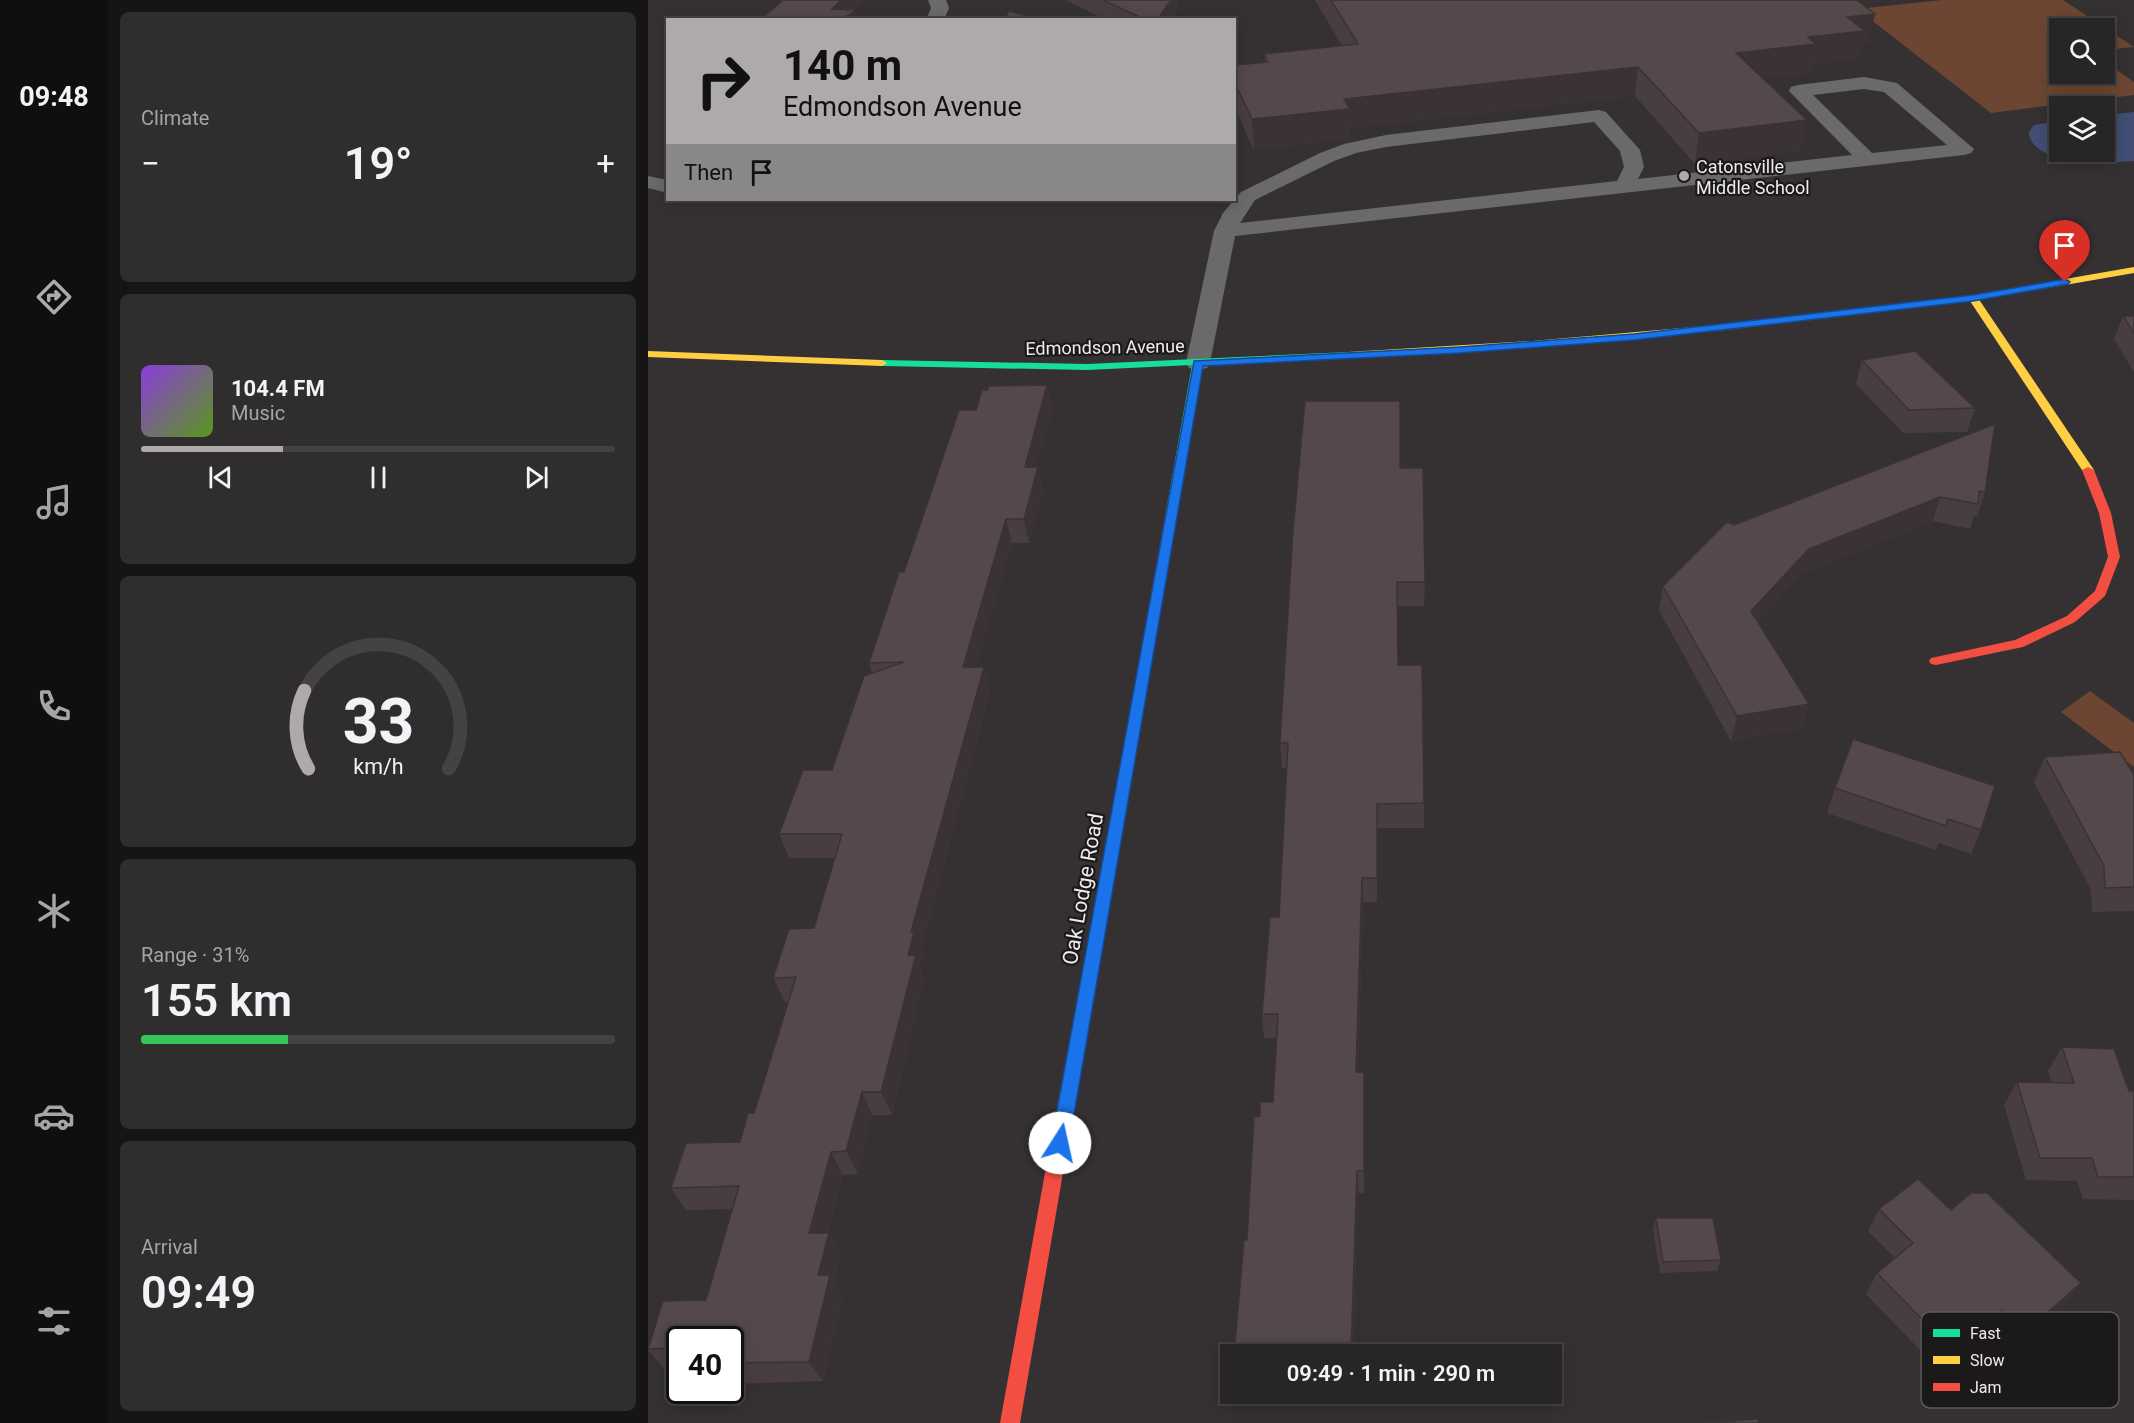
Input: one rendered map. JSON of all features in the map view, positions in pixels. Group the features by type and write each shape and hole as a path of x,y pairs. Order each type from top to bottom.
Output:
{"street":[{"path":"936,18 940,8 937,0"},
{"path":"648,182 666,186"},
{"name":"Edmondson Avenue","path":"648,354 944,366 1087,367 1460,350 1634,337 1973,298 2134,270"},
{"path":"1936,661 2018,644 2071,619 2101,593 2114,557 2105,513 2086,466 1973,298"},
{"name":"Oak Lodge Road","path":"1010,1423 1198,363"}],"lane":[{"path":"1225,231 1625,185 1868,160 1964,149 1890,87 1864,83 1798,91 1868,160"},
{"path":"1198,363 1225,231 1234,213 1248,196 1283,177 1351,148 1386,141 1599,116 1630,150 1634,167 1625,185"}],"shaded area":[{"path":"1942,0 2063,0 2090,18 2049,18 2049,84 2115,84 2115,69 2134,82 2134,95 2115,97 2049,96 2049,106 1991,113 1857,9"},
{"path":"2115,34 2134,47 2115,49"},
{"path":"2090,691 2134,723 2134,767 2061,712"}],"water":[{"path":"2134,112 2134,161 2115,162 2115,114"},
{"path":"2049,123 2049,154 2033,143 2029,132 2034,125"}],"building":[{"path":"783,0 841,0 832,9 856,10 844,18 762,18"},
{"path":"1103,0 1171,0 1158,18 1142,18"},
{"path":"1331,0 1857,0 1875,14 1847,17 1865,31 1808,37 1816,44 1736,53 1807,120 1699,133 1638,67 1344,99 1350,109 1252,119 1236,85 1236,65 1268,62 1264,54 1358,44"},
{"path":"1009,11 1035,18 1005,18"},
{"path":"2123,316 2134,316 2134,333"},
{"path":"1915,351 1975,408 1909,410 1862,360"},
{"path":"1047,385 1025,467 1038,467 1024,519 1006,519 963,667 984,667 911,932 914,932 908,955 916,955 881,1092 862,1092 846,1151 831,1152 809,1233 829,1233 818,1275 830,1275 809,1362 744,1363 744,1326 666,1326 666,1348 648,1349 663,1301 706,1300 739,1186 671,1188 686,1143 740,1142 748,1113 754,1113 796,977 773,978 789,929 814,928 842,834 779,834 803,770 832,770 864,676 904,662 869,663 899,572 904,572 959,410 976,410 982,390 987,390 989,386"},
{"path":"1305,401 1400,401 1400,468 1423,468 1425,582 1397,582 1398,665 1422,665 1424,803 1377,804 1377,878 1362,878 1356,1072 1364,1072 1364,1171 1357,1171 1351,1344 1235,1344 1244,1240 1247,1240 1254,1117 1260,1116 1260,1102 1273,1102 1278,1014 1262,1014 1270,917 1279,917 1288,743 1280,743 1293,531"},
{"path":"1995,424 1985,492 1979,491 1978,504 1940,497 1809,549 1751,611 1809,704 1737,716 1663,586 1727,522 1734,525"},
{"path":"1853,739 1995,786 1981,830 1948,819 1946,826 1835,788"},
{"path":"2120,752 2134,775 2134,887 2105,888 2104,866 2045,757"},
{"path":"2062,1047 2114,1049 2129,1091 2134,1091 2134,1177 2098,1177 2092,1158 2040,1158 2017,1082 2074,1083"},
{"path":"1918,1179 1951,1210 1971,1193 1987,1193 2081,1283 2048,1312 1921,1312 1921,1318 1877,1273 1913,1243 1879,1209"},
{"path":"1656,1218 1713,1218 1721,1260 1663,1262"},
{"path":"1758,1419 1759,1423 1705,1423"}],"traffic: fast":[{"path":"882,363 1087,367 1348,355"},
{"path":"1172,511 1198,363"}],"traffic: slow":[{"path":"2031,288 2134,270"},
{"path":"1973,298 2088,470"},
{"path":"1348,355 1532,344 1717,328"},
{"path":"648,354 882,363"},
{"path":"1055,1167 1107,878"}],"traffic: jam":[{"path":"1717,328 1973,298 2031,288"},
{"path":"1936,661 2018,644 2071,619 2101,593 2114,557 2105,513 2088,470"},
{"path":"1107,878 1172,511"},
{"path":"1010,1423 1055,1167"}],"place":[{"name":"Catonsville Middle School","path":"1684,176"}],"route":[{"path":"1060,1143 1198,363 1460,350 1634,337 1973,298 2065,282"}]}
